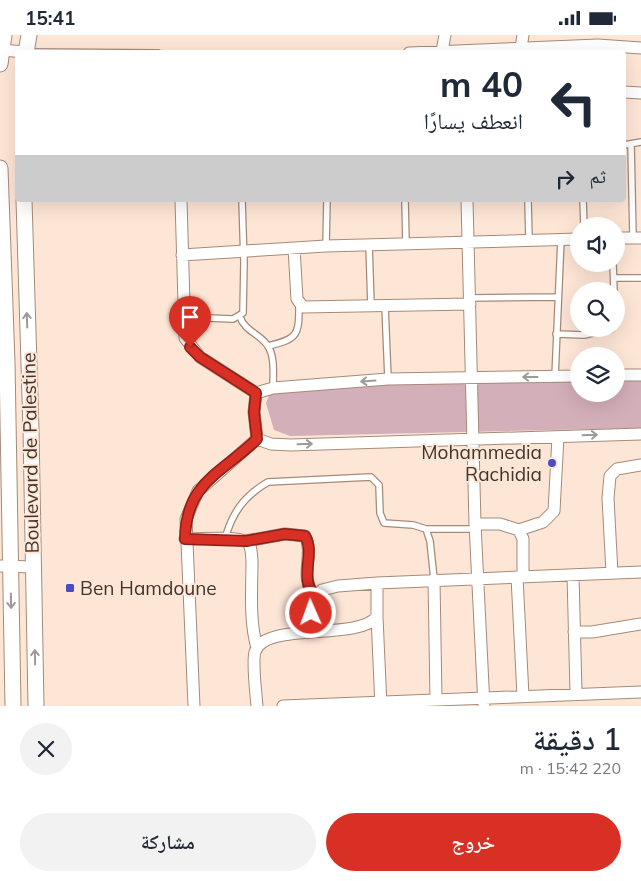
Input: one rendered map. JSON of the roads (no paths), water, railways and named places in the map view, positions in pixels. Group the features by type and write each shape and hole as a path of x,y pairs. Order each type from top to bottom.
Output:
{"street":[{"path":"26,50 29,35"},
{"path":"442,50 445,35"},
{"path":"521,48 523,35"},
{"path":"492,50 599,40 641,48"},
{"path":"1,50 15,51"},
{"path":"626,92 641,93"},
{"name":"Boulevard de Palestine","path":"0,168 7,428 4,477 5,566 13,706"},
{"name":"Boulevard de Palestine","path":"24,202 31,431 36,706"},
{"path":"181,202 185,338 190,347 200,357 256,393 273,388 388,379 570,376"},
{"path":"467,202 476,578 484,703"},
{"path":"182,255 326,246 570,239"},
{"path":"294,248 297,299 299,304 311,308 371,307 470,301"},
{"path":"625,375 641,375"},
{"path":"256,393 254,412 257,439"},
{"path":"7,428 31,431"},
{"path":"257,439 271,444 291,445 641,434"},
{"path":"475,526 500,524 519,530 543,522 554,511 558,437"},
{"path":"194,706 185,539 186,519 193,497 204,485 257,439"},
{"path":"612,573 608,498 610,476 617,469 641,465"},
{"path":"519,530 524,539 520,577 523,696"},
{"path":"185,539 246,541 278,535 295,534 305,536 308,545 307,583 315,597"},
{"path":"246,541 251,550 250,597 253,634 257,648"},
{"path":"5,566 33,567"},
{"path":"310,631 315,597 327,588 434,579 641,572"},
{"path":"572,575 576,693"},
{"path":"434,579 436,700"},
{"path":"377,583 381,704"},
{"path":"257,706 254,655 257,648 264,642 277,637 310,631 359,627 372,622 377,617"},
{"path":"574,632 592,632 641,624"},
{"path":"282,706 381,704 436,700 484,703 523,696 552,700 576,693 641,692"}],"lane":[{"path":"626,145 641,142"},
{"path":"631,145 637,238"},
{"path":"242,202 244,303 240,317 245,327 268,346 272,356 273,388"},
{"path":"326,246 327,202"},
{"path":"405,202 406,243"},
{"path":"528,202 529,240"},
{"path":"583,202 584,217"},
{"path":"555,377 561,239"},
{"path":"369,245 371,307"},
{"path":"614,272 614,279 641,278"},
{"path":"470,301 558,297"},
{"path":"268,346 288,341 295,335 299,327 299,304"},
{"path":"385,306 388,379"},
{"path":"183,317 233,319 240,317"},
{"path":"556,335 570,335"},
{"path":"225,539 232,515 253,492 268,482 360,476 371,477 379,485 380,513 384,523 413,525 426,529 475,526"},
{"path":"426,529 430,541 434,579"}],"place":[{"name":"Mohammedia Rachidia","path":"552,463"},
{"name":"Ben Hamdoune","path":"70,588"}]}
